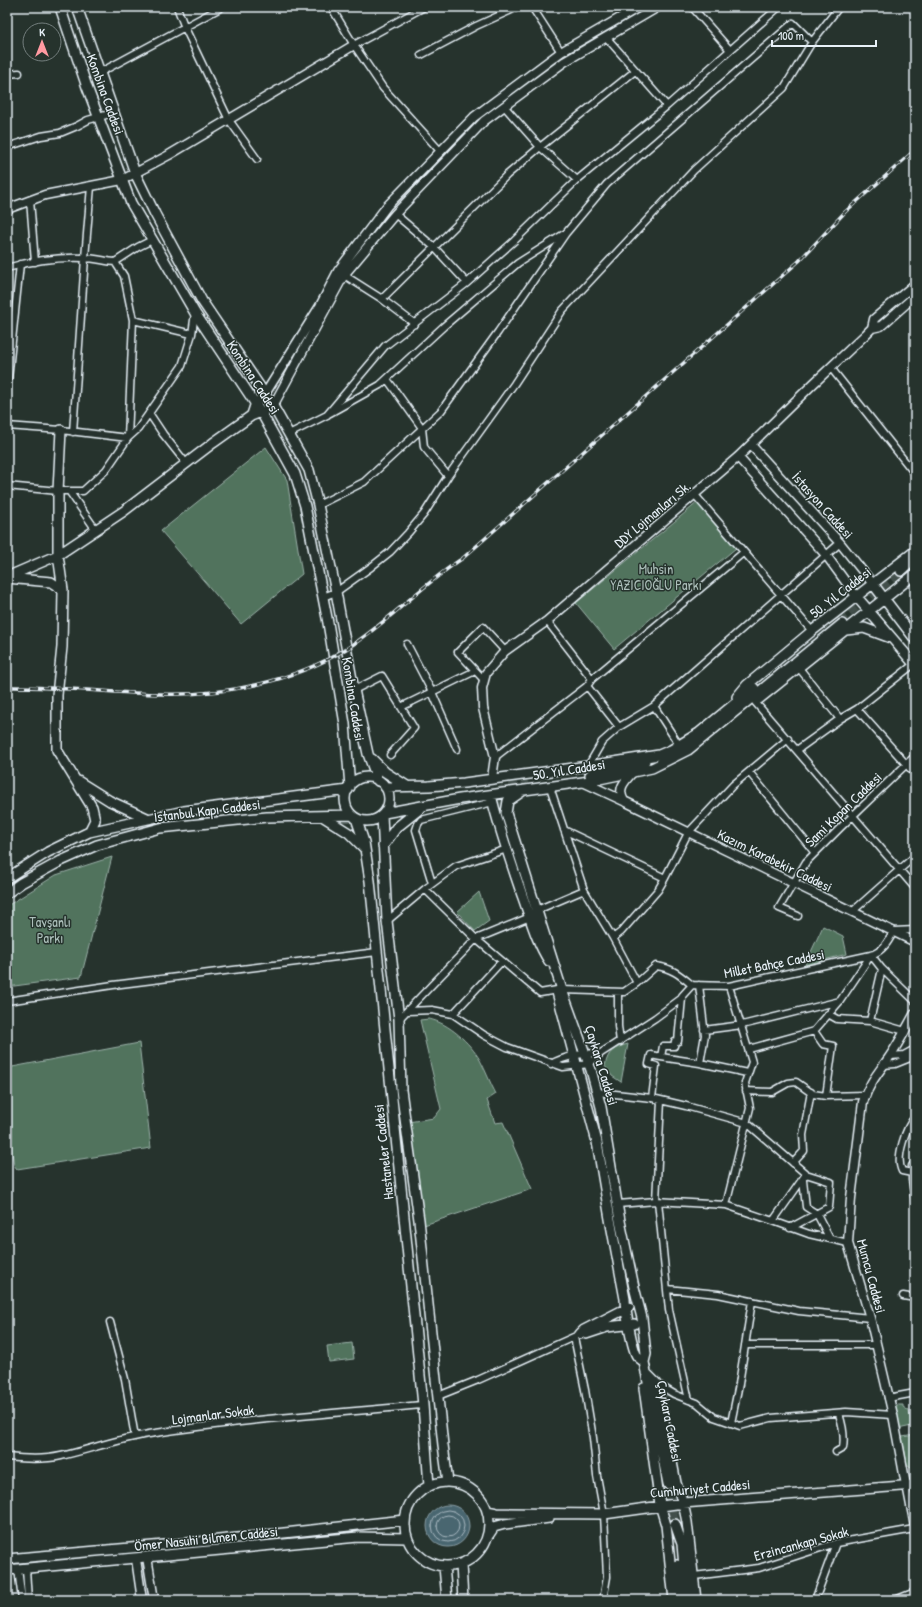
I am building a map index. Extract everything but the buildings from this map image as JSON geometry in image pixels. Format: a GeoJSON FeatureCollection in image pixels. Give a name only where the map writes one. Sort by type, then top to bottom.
{"type":"FeatureCollection","features":[{"type":"Feature","properties":{"kind":"main road","name":"Kombina Caddesi"},"geometry":{"type":"LineString","coordinates":[[60,7],[87,87],[100,117],[131,203],[195,313],[261,412],[292,467],[302,491],[323,597],[345,724],[349,788]]}},
{"type":"Feature","properties":{"kind":"main road","name":"Kombina Caddesi"},"geometry":{"type":"LineString","coordinates":[[77,7],[135,173],[155,214],[202,301],[273,406],[310,470],[336,592],[354,690],[370,757],[382,784]]}},
{"type":"Feature","properties":{"kind":"main road"},"geometry":{"type":"LineString","coordinates":[[7,577],[58,555],[124,512],[250,416],[261,412]]}},
{"type":"Feature","properties":{"kind":"main road"},"geometry":{"type":"LineString","coordinates":[[61,430],[58,491],[58,555],[63,590],[62,647],[56,695],[57,750],[92,807],[95,820],[89,832]]}},
{"type":"Feature","properties":{"kind":"main road","name":"50. Yıl Caddesi"},"geometry":{"type":"LineString","coordinates":[[737,707],[739,693],[747,685],[812,631],[915,551]]}},
{"type":"Feature","properties":{"kind":"main road"},"geometry":{"type":"LineString","coordinates":[[915,559],[902,573],[915,566]]}},
{"type":"Feature","properties":{"kind":"main road","name":"50. Yıl Caddesi"},"geometry":{"type":"LineString","coordinates":[[383,814],[460,799],[495,802],[526,787],[550,787],[632,773],[652,768],[688,750],[737,707],[842,625],[869,611],[915,574]]}},
{"type":"Feature","properties":{"kind":"main road"},"geometry":{"type":"LineString","coordinates":[[7,577],[51,582],[63,590]]}},
{"type":"Feature","properties":{"kind":"main road"},"geometry":{"type":"LineString","coordinates":[[873,584],[915,639]]}},
{"type":"Feature","properties":{"kind":"main road"},"geometry":{"type":"LineString","coordinates":[[856,596],[914,665]]}},
{"type":"Feature","properties":{"kind":"main road"},"geometry":{"type":"LineString","coordinates":[[842,625],[864,628],[892,638]]}},
{"type":"Feature","properties":{"kind":"main road","name":"50. Yıl Caddesi"},"geometry":{"type":"LineString","coordinates":[[382,784],[429,786],[588,766],[659,755],[680,745],[737,707],[755,702],[799,668],[842,625]]}},
{"type":"Feature","properties":{"kind":"main road","name":"Çaykara Caddesi"},"geometry":{"type":"LineString","coordinates":[[644,1362],[636,1355],[625,1308],[625,1299],[610,1219],[598,1142],[537,910],[506,813],[508,801],[526,787],[589,775],[643,762],[659,755]]}},
{"type":"Feature","properties":{"kind":"main road"},"geometry":{"type":"LineString","coordinates":[[370,757],[385,772],[409,786]]}},
{"type":"Feature","properties":{"kind":"main road"},"geometry":{"type":"LineString","coordinates":[[74,778],[93,791],[147,818]]}},
{"type":"Feature","properties":{"kind":"main road"},"geometry":{"type":"LineString","coordinates":[[368,778],[382,784],[388,792],[389,802],[383,814],[374,820],[368,821],[354,816],[348,810],[346,800],[349,788],[354,782],[368,778]]}},
{"type":"Feature","properties":{"kind":"main road"},"geometry":{"type":"LineString","coordinates":[[7,878],[48,852],[89,832],[184,811],[349,788]]}},
{"type":"Feature","properties":{"kind":"main road"},"geometry":{"type":"LineString","coordinates":[[495,802],[507,849],[530,917],[543,952],[549,961]]}},
{"type":"Feature","properties":{"kind":"main road","name":"Çaykara Caddesi"},"geometry":{"type":"LineString","coordinates":[[495,802],[559,990],[585,1053],[597,1092],[634,1287],[643,1322],[646,1354],[644,1362],[672,1485]]}},
{"type":"Feature","properties":{"kind":"main road"},"geometry":{"type":"LineString","coordinates":[[383,846],[396,828],[422,807]]}},
{"type":"Feature","properties":{"kind":"main road","name":"Hastaneler Caddesi"},"geometry":{"type":"LineString","coordinates":[[383,814],[387,921],[399,1019],[401,1090],[419,1220],[448,1482]]}},
{"type":"Feature","properties":{"kind":"main road"},"geometry":{"type":"LineString","coordinates":[[322,816],[349,832],[366,849]]}},
{"type":"Feature","properties":{"kind":"main road","name":"Hastaneler Caddesi"},"geometry":{"type":"LineString","coordinates":[[354,816],[366,849],[423,1405],[429,1486]]}},
{"type":"Feature","properties":{"kind":"main road","name":"İstanbul Kapı Caddesi"},"geometry":{"type":"LineString","coordinates":[[7,893],[21,883],[61,861],[97,845],[160,828],[267,817],[354,816]]}},
{"type":"Feature","properties":{"kind":"main road"},"geometry":{"type":"LineString","coordinates":[[577,1335],[625,1308],[638,1304]]}},
{"type":"Feature","properties":{"kind":"main road"},"geometry":{"type":"LineString","coordinates":[[577,1335],[586,1334],[607,1327],[643,1322]]}},
{"type":"Feature","properties":{"kind":"main road"},"geometry":{"type":"LineString","coordinates":[[674,1600],[666,1525],[660,1505],[644,1390],[644,1377],[646,1372],[657,1384],[672,1485],[683,1503],[687,1522],[696,1600]]}},
{"type":"Feature","properties":{"kind":"main road"},"geometry":{"type":"LineString","coordinates":[[487,1537],[489,1524],[487,1511],[483,1502],[468,1487],[458,1483],[448,1482],[429,1486],[412,1500],[407,1509],[405,1520],[407,1538],[413,1549],[421,1558],[432,1564],[444,1566],[461,1564],[478,1553],[494,1527],[505,1524],[571,1516],[604,1514]]}},
{"type":"Feature","properties":{"kind":"main road"},"geometry":{"type":"LineString","coordinates":[[658,1490],[671,1490],[672,1485]]}},
{"type":"Feature","properties":{"kind":"main road","name":"Cumhuriyet Caddesi"},"geometry":{"type":"LineString","coordinates":[[487,1511],[497,1514],[604,1514],[660,1505],[911,1485]]}},
{"type":"Feature","properties":{"kind":"main road","name":"Ömer Nasuhi Bilmen Caddesi"},"geometry":{"type":"LineString","coordinates":[[7,1559],[209,1541],[405,1520]]}},
{"type":"Feature","properties":{"kind":"main road"},"geometry":{"type":"LineString","coordinates":[[666,1525],[670,1521],[675,1520],[687,1522]]}},
{"type":"Feature","properties":{"kind":"main road"},"geometry":{"type":"LineString","coordinates":[[681,1600],[674,1544],[675,1524],[682,1544],[687,1600]]}},
{"type":"Feature","properties":{"kind":"main road","name":"Ömer Nasuhi Bilmen Caddesi"},"geometry":{"type":"LineString","coordinates":[[7,1570],[358,1537],[407,1538]]}},
{"type":"Feature","properties":{"kind":"main road"},"geometry":{"type":"LineString","coordinates":[[146,1546],[148,1557]]}},
{"type":"Feature","properties":{"kind":"main road"},"geometry":{"type":"LineString","coordinates":[[135,1547],[136,1559]]}},
{"type":"Feature","properties":{"kind":"main road"},"geometry":{"type":"LineString","coordinates":[[461,1564],[463,1600]]}},
{"type":"Feature","properties":{"kind":"main road"},"geometry":{"type":"LineString","coordinates":[[444,1566],[447,1600]]}},
{"type":"Feature","properties":{"kind":"street"},"geometry":{"type":"LineString","coordinates":[[177,7],[185,28],[229,120],[257,159]]}},
{"type":"Feature","properties":{"kind":"street"},"geometry":{"type":"LineString","coordinates":[[99,73],[222,7]]}},
{"type":"Feature","properties":{"kind":"street"},"geometry":{"type":"LineString","coordinates":[[331,7],[383,88],[441,152]]}},
{"type":"Feature","properties":{"kind":"street"},"geometry":{"type":"LineString","coordinates":[[7,209],[30,200],[122,180],[169,155],[354,45],[424,7]]}},
{"type":"Feature","properties":{"kind":"street"},"geometry":{"type":"LineString","coordinates":[[421,55],[476,26],[518,7]]}},
{"type":"Feature","properties":{"kind":"street"},"geometry":{"type":"LineString","coordinates":[[532,7],[561,52]]}},
{"type":"Feature","properties":{"kind":"street"},"geometry":{"type":"LineString","coordinates":[[250,416],[255,404],[265,394],[341,273],[387,206],[474,117],[561,52],[639,7]]}},
{"type":"Feature","properties":{"kind":"street"},"geometry":{"type":"LineString","coordinates":[[261,412],[273,406],[341,273],[484,121],[564,62],[658,7]]}},
{"type":"Feature","properties":{"kind":"street"},"geometry":{"type":"LineString","coordinates":[[692,7],[730,50]]}},
{"type":"Feature","properties":{"kind":"street"},"geometry":{"type":"LineString","coordinates":[[327,415],[385,346],[467,283],[577,180],[667,106],[778,7]]}},
{"type":"Feature","properties":{"kind":"street"},"geometry":{"type":"LineString","coordinates":[[323,597],[336,592],[390,552],[424,514],[448,476],[514,384],[562,310],[694,170],[784,88],[812,42],[839,7]]}},
{"type":"Feature","properties":{"kind":"street"},"geometry":{"type":"LineString","coordinates":[[318,505],[364,482],[441,411],[498,332],[566,233],[607,184],[793,23],[812,42]]}},
{"type":"Feature","properties":{"kind":"street"},"geometry":{"type":"LineString","coordinates":[[606,37],[667,106]]}},
{"type":"Feature","properties":{"kind":"street"},"geometry":{"type":"LineString","coordinates":[[382,299],[506,175],[635,71]]}},
{"type":"Feature","properties":{"kind":"street"},"geometry":{"type":"LineString","coordinates":[[7,74],[19,73]]}},
{"type":"Feature","properties":{"kind":"street"},"geometry":{"type":"LineString","coordinates":[[504,106],[540,147],[577,180]]}},
{"type":"Feature","properties":{"kind":"street"},"geometry":{"type":"LineString","coordinates":[[7,147],[41,136],[60,132],[88,120],[113,113]]}},
{"type":"Feature","properties":{"kind":"street"},"geometry":{"type":"LineString","coordinates":[[73,432],[91,186]]}},
{"type":"Feature","properties":{"kind":"street"},"geometry":{"type":"LineString","coordinates":[[30,200],[35,262]]}},
{"type":"Feature","properties":{"kind":"street"},"geometry":{"type":"LineString","coordinates":[[395,214],[434,247],[467,283]]}},
{"type":"Feature","properties":{"kind":"street"},"geometry":{"type":"LineString","coordinates":[[289,434],[327,415],[380,385],[444,326],[518,263],[566,233]]}},
{"type":"Feature","properties":{"kind":"street"},"geometry":{"type":"LineString","coordinates":[[7,268],[35,262],[85,258],[115,262],[152,240]]}},
{"type":"Feature","properties":{"kind":"street"},"geometry":{"type":"LineString","coordinates":[[115,262],[124,276],[133,320],[128,438]]}},
{"type":"Feature","properties":{"kind":"street"},"geometry":{"type":"LineString","coordinates":[[7,390],[20,264]]}},
{"type":"Feature","properties":{"kind":"street"},"geometry":{"type":"LineString","coordinates":[[341,273],[382,299],[415,324]]}},
{"type":"Feature","properties":{"kind":"street"},"geometry":{"type":"LineString","coordinates":[[915,284],[874,320],[872,328],[881,326],[915,296]]}},
{"type":"Feature","properties":{"kind":"street"},"geometry":{"type":"LineString","coordinates":[[7,486],[58,491],[83,491],[106,470],[128,438],[138,429],[182,366],[192,334],[195,313]]}},
{"type":"Feature","properties":{"kind":"street"},"geometry":{"type":"LineString","coordinates":[[133,320],[192,334]]}},
{"type":"Feature","properties":{"kind":"street","name":"DDY Lojmanları Sk."},"geometry":{"type":"LineString","coordinates":[[492,778],[495,757],[483,708],[482,688],[486,673],[505,651],[546,621],[738,457],[812,384],[831,368],[872,328]]}},
{"type":"Feature","properties":{"kind":"street"},"geometry":{"type":"LineString","coordinates":[[831,368],[915,474]]}},
{"type":"Feature","properties":{"kind":"street"},"geometry":{"type":"LineString","coordinates":[[387,379],[422,428],[424,447],[448,476]]}},
{"type":"Feature","properties":{"kind":"street"},"geometry":{"type":"LineString","coordinates":[[149,413],[186,464]]}},
{"type":"Feature","properties":{"kind":"street"},"geometry":{"type":"LineString","coordinates":[[7,426],[61,430],[128,438]]}},
{"type":"Feature","properties":{"kind":"street","name":"İstasyon Caddesi"},"geometry":{"type":"LineString","coordinates":[[751,445],[840,543],[873,584]]}},
{"type":"Feature","properties":{"kind":"street"},"geometry":{"type":"LineString","coordinates":[[738,457],[826,555],[856,596]]}},
{"type":"Feature","properties":{"kind":"street"},"geometry":{"type":"LineString","coordinates":[[69,491],[96,530]]}},
{"type":"Feature","properties":{"kind":"street"},"geometry":{"type":"LineString","coordinates":[[695,495],[782,594],[812,631]]}},
{"type":"Feature","properties":{"kind":"street"},"geometry":{"type":"LineString","coordinates":[[588,766],[602,742],[619,727],[654,706],[840,543]]}},
{"type":"Feature","properties":{"kind":"street"},"geometry":{"type":"LineString","coordinates":[[495,757],[587,686],[592,679],[744,552]]}},
{"type":"Feature","properties":{"kind":"street"},"geometry":{"type":"LineString","coordinates":[[546,621],[592,679]]}},
{"type":"Feature","properties":{"kind":"street"},"geometry":{"type":"LineString","coordinates":[[484,680],[458,652],[484,627],[505,651]]}},
{"type":"Feature","properties":{"kind":"street"},"geometry":{"type":"LineString","coordinates":[[407,644],[432,692],[457,749]]}},
{"type":"Feature","properties":{"kind":"street"},"geometry":{"type":"LineString","coordinates":[[797,750],[857,708],[914,665]]}},
{"type":"Feature","properties":{"kind":"street"},"geometry":{"type":"LineString","coordinates":[[799,668],[840,719]]}},
{"type":"Feature","properties":{"kind":"street"},"geometry":{"type":"LineString","coordinates":[[401,707],[475,671]]}},
{"type":"Feature","properties":{"kind":"street"},"geometry":{"type":"LineString","coordinates":[[354,690],[382,676],[414,728],[390,755]]}},
{"type":"Feature","properties":{"kind":"street"},"geometry":{"type":"LineString","coordinates":[[587,686],[619,727]]}},
{"type":"Feature","properties":{"kind":"street"},"geometry":{"type":"LineString","coordinates":[[755,702],[915,888]]}},
{"type":"Feature","properties":{"kind":"street"},"geometry":{"type":"LineString","coordinates":[[654,706],[680,745]]}},
{"type":"Feature","properties":{"kind":"street"},"geometry":{"type":"LineString","coordinates":[[857,708],[915,774]]}},
{"type":"Feature","properties":{"kind":"street"},"geometry":{"type":"LineString","coordinates":[[613,938],[621,932],[646,905],[666,878],[688,833],[733,785],[788,739]]}},
{"type":"Feature","properties":{"kind":"street","name":"Sami Kopan Caddesi"},"geometry":{"type":"LineString","coordinates":[[798,916],[779,908],[806,862],[906,763],[915,756]]}},
{"type":"Feature","properties":{"kind":"street"},"geometry":{"type":"LineString","coordinates":[[749,772],[815,852]]}},
{"type":"Feature","properties":{"kind":"street"},"geometry":{"type":"LineString","coordinates":[[624,801],[621,796],[621,786],[632,773]]}},
{"type":"Feature","properties":{"kind":"street","name":"Kazım Karabekir Caddesi"},"geometry":{"type":"LineString","coordinates":[[583,782],[915,942]]}},
{"type":"Feature","properties":{"kind":"street"},"geometry":{"type":"LineString","coordinates":[[550,787],[584,890],[613,938],[637,983]]}},
{"type":"Feature","properties":{"kind":"street"},"geometry":{"type":"LineString","coordinates":[[432,883],[416,830],[421,820],[495,802]]}},
{"type":"Feature","properties":{"kind":"street"},"geometry":{"type":"LineString","coordinates":[[564,830],[666,878]]}},
{"type":"Feature","properties":{"kind":"street"},"geometry":{"type":"LineString","coordinates":[[387,921],[432,883],[456,866],[507,849]]}},
{"type":"Feature","properties":{"kind":"street"},"geometry":{"type":"LineString","coordinates":[[853,911],[915,856]]}},
{"type":"Feature","properties":{"kind":"street"},"geometry":{"type":"LineString","coordinates":[[425,889],[476,939],[540,993],[559,990],[624,992],[637,983],[656,966],[668,967],[678,972],[695,985],[705,1035],[700,1063]]}},
{"type":"Feature","properties":{"kind":"street"},"geometry":{"type":"LineString","coordinates":[[537,910],[584,890]]}},
{"type":"Feature","properties":{"kind":"street"},"geometry":{"type":"LineString","coordinates":[[399,1019],[476,939],[530,917]]}},
{"type":"Feature","properties":{"kind":"street"},"geometry":{"type":"LineString","coordinates":[[894,931],[915,930]]}},
{"type":"Feature","properties":{"kind":"street","name":"Millet Bahçe Caddesi"},"geometry":{"type":"LineString","coordinates":[[695,985],[729,986],[879,953],[887,944],[894,931]]}},
{"type":"Feature","properties":{"kind":"street"},"geometry":{"type":"LineString","coordinates":[[7,1001],[113,985],[377,952]]}},
{"type":"Feature","properties":{"kind":"street"},"geometry":{"type":"LineString","coordinates":[[749,1050],[814,1031],[840,1001],[871,955],[882,969],[915,1001]]}},
{"type":"Feature","properties":{"kind":"street"},"geometry":{"type":"LineString","coordinates":[[453,1014],[502,960]]}},
{"type":"Feature","properties":{"kind":"street"},"geometry":{"type":"LineString","coordinates":[[870,1021],[882,969]]}},
{"type":"Feature","properties":{"kind":"street"},"geometry":{"type":"LineString","coordinates":[[408,1011],[432,1010],[453,1014],[484,1035],[551,1064],[563,1067],[578,1066],[589,1064],[602,1053],[682,998],[682,996],[695,985]]}},
{"type":"Feature","properties":{"kind":"street"},"geometry":{"type":"LineString","coordinates":[[726,1205],[750,1108],[745,1083],[747,1073],[752,1062],[729,986]]}},
{"type":"Feature","properties":{"kind":"street"},"geometry":{"type":"LineString","coordinates":[[618,992],[618,1026],[620,1042]]}},
{"type":"Feature","properties":{"kind":"street"},"geometry":{"type":"LineString","coordinates":[[661,1057],[663,1046],[674,1046],[675,1041],[678,1041],[682,998]]}},
{"type":"Feature","properties":{"kind":"street"},"geometry":{"type":"LineString","coordinates":[[704,1030],[742,1025],[840,1001]]}},
{"type":"Feature","properties":{"kind":"street","name":"Mumcu Caddesi"},"geometry":{"type":"LineString","coordinates":[[911,1485],[888,1398],[870,1318],[848,1243],[851,1198],[865,1095],[872,1080],[890,1056],[915,1013]]}},
{"type":"Feature","properties":{"kind":"street"},"geometry":{"type":"LineString","coordinates":[[828,1014],[837,1019],[870,1021],[905,1031]]}},
{"type":"Feature","properties":{"kind":"street"},"geometry":{"type":"LineString","coordinates":[[814,1031],[823,1044],[833,1046],[826,1096]]}},
{"type":"Feature","properties":{"kind":"street"},"geometry":{"type":"LineString","coordinates":[[890,1056],[904,1055],[915,1049]]}},
{"type":"Feature","properties":{"kind":"street"},"geometry":{"type":"LineString","coordinates":[[551,1064],[558,1060],[575,1055],[585,1053],[602,1053]]}},
{"type":"Feature","properties":{"kind":"street"},"geometry":{"type":"LineString","coordinates":[[652,1098],[656,1066],[649,1064],[651,1055],[747,1073]]}},
{"type":"Feature","properties":{"kind":"street"},"geometry":{"type":"LineString","coordinates":[[883,1065],[895,1064],[915,1056]]}},
{"type":"Feature","properties":{"kind":"street"},"geometry":{"type":"LineString","coordinates":[[746,1091],[772,1092],[788,1082],[796,1082],[813,1094],[826,1096],[865,1095]]}},
{"type":"Feature","properties":{"kind":"street"},"geometry":{"type":"LineString","coordinates":[[597,1092],[652,1098],[747,1123],[793,1163],[804,1177],[806,1207],[817,1214],[830,1239]]}},
{"type":"Feature","properties":{"kind":"street"},"geometry":{"type":"LineString","coordinates":[[793,1163],[804,1151],[804,1135],[811,1092]]}},
{"type":"Feature","properties":{"kind":"street"},"geometry":{"type":"LineString","coordinates":[[661,1101],[657,1201],[669,1310],[689,1400]]}},
{"type":"Feature","properties":{"kind":"street"},"geometry":{"type":"LineString","coordinates":[[912,1173],[902,1171],[900,1162],[905,1134],[908,1126],[915,1117]]}},
{"type":"Feature","properties":{"kind":"street"},"geometry":{"type":"LineString","coordinates":[[915,1162],[912,1166],[915,1202]]}},
{"type":"Feature","properties":{"kind":"street"},"geometry":{"type":"LineString","coordinates":[[790,1228],[830,1207],[831,1182],[804,1177]]}},
{"type":"Feature","properties":{"kind":"street"},"geometry":{"type":"LineString","coordinates":[[773,1221],[804,1177]]}},
{"type":"Feature","properties":{"kind":"street"},"geometry":{"type":"LineString","coordinates":[[618,1204],[657,1201],[726,1205],[809,1234],[848,1243]]}},
{"type":"Feature","properties":{"kind":"street"},"geometry":{"type":"LineString","coordinates":[[667,1289],[718,1294],[798,1311],[870,1318]]}},
{"type":"Feature","properties":{"kind":"street"},"geometry":{"type":"LineString","coordinates":[[903,1296],[915,1298]]}},
{"type":"Feature","properties":{"kind":"street"},"geometry":{"type":"LineString","coordinates":[[730,1422],[740,1384],[752,1301]]}},
{"type":"Feature","properties":{"kind":"street"},"geometry":{"type":"LineString","coordinates":[[110,1322],[124,1379],[134,1437]]}},
{"type":"Feature","properties":{"kind":"street"},"geometry":{"type":"LineString","coordinates":[[438,1396],[478,1380],[577,1335],[593,1438],[597,1476],[604,1514],[607,1578],[603,1600]]}},
{"type":"Feature","properties":{"kind":"street"},"geometry":{"type":"LineString","coordinates":[[745,1344],[876,1345]]}},
{"type":"Feature","properties":{"kind":"street"},"geometry":{"type":"LineString","coordinates":[[657,1384],[697,1403],[714,1417],[740,1426],[771,1418],[840,1414],[846,1412],[893,1415]]}},
{"type":"Feature","properties":{"kind":"street"},"geometry":{"type":"LineString","coordinates":[[888,1398],[915,1393]]}},
{"type":"Feature","properties":{"kind":"street","name":"Lojmanlar Sokak"},"geometry":{"type":"LineString","coordinates":[[7,1457],[34,1459],[60,1456],[134,1437],[282,1418],[423,1405]]}},
{"type":"Feature","properties":{"kind":"street"},"geometry":{"type":"LineString","coordinates":[[836,1452],[844,1448],[843,1427],[840,1414]]}},
{"type":"Feature","properties":{"kind":"street"},"geometry":{"type":"LineString","coordinates":[[911,1485],[914,1531]]}},
{"type":"Feature","properties":{"kind":"street","name":"Erzincankapı Sokak"},"geometry":{"type":"LineString","coordinates":[[694,1576],[759,1568],[836,1543],[914,1531]]}},
{"type":"Feature","properties":{"kind":"street"},"geometry":{"type":"LineString","coordinates":[[815,1600],[836,1543]]}},
{"type":"Feature","properties":{"kind":"street"},"geometry":{"type":"LineString","coordinates":[[148,1557],[154,1600]]}},
{"type":"Feature","properties":{"kind":"street"},"geometry":{"type":"LineString","coordinates":[[136,1559],[142,1600]]}},
{"type":"Feature","properties":{"kind":"street"},"geometry":{"type":"LineString","coordinates":[[22,1569],[22,1600]]}},
{"type":"Feature","properties":{"kind":"street"},"geometry":{"type":"LineString","coordinates":[[22,1569],[28,1600]]}},
{"type":"Feature","properties":{"kind":"street"},"geometry":{"type":"LineString","coordinates":[[896,1600],[915,1592]]}},
{"type":"Feature","properties":{"kind":"green space"},"geometry":{"type":"Polygon","coordinates":[[[266,447],[287,480],[302,574],[241,624],[161,531],[266,447]]]}},
{"type":"Feature","properties":{"kind":"green space","name":"Muhsin YAZICIOĞLU Parkı"},"geometry":{"type":"Polygon","coordinates":[[[698,502],[736,548],[614,649],[576,603],[698,502]]]}},
{"type":"Feature","properties":{"kind":"green space","name":"Tavşanlı Parkı"},"geometry":{"type":"Polygon","coordinates":[[[112,857],[81,977],[7,987],[7,906],[56,875],[112,857]]]}},
{"type":"Feature","properties":{"kind":"green space"},"geometry":{"type":"Polygon","coordinates":[[[479,892],[489,921],[475,931],[457,912],[479,892]]]}},
{"type":"Feature","properties":{"kind":"green space"},"geometry":{"type":"Polygon","coordinates":[[[823,926],[843,936],[847,954],[805,965],[823,926]]]}},
{"type":"Feature","properties":{"kind":"green space"},"geometry":{"type":"Polygon","coordinates":[[[429,1019],[437,1021],[451,1029],[471,1047],[480,1060],[496,1094],[487,1100],[495,1123],[503,1122],[532,1189],[424,1225],[408,1122],[434,1118],[441,1109],[420,1020],[429,1019]]]}},
{"type":"Feature","properties":{"kind":"green space"},"geometry":{"type":"Polygon","coordinates":[[[139,1043],[151,1148],[17,1169],[14,1165],[7,1123],[7,1068],[139,1043]]]}},
{"type":"Feature","properties":{"kind":"green space"},"geometry":{"type":"Polygon","coordinates":[[[628,1044],[621,1082],[612,1076],[605,1066],[606,1061],[612,1051],[628,1044]]]}},
{"type":"Feature","properties":{"kind":"green space"},"geometry":{"type":"Polygon","coordinates":[[[352,1343],[354,1359],[329,1362],[327,1346],[352,1343]]]}},
{"type":"Feature","properties":{"kind":"green space"},"geometry":{"type":"Polygon","coordinates":[[[893,1405],[903,1405],[903,1407],[909,1411],[912,1426],[898,1429],[893,1405]]]}},
{"type":"Feature","properties":{"kind":"green space"},"geometry":{"type":"Polygon","coordinates":[[[915,1435],[915,1468],[912,1468],[907,1464],[902,1437],[915,1435]]]}},
{"type":"Feature","properties":{"kind":"water"},"geometry":{"type":"Polygon","coordinates":[[[448,1505],[456,1507],[465,1515],[469,1526],[467,1534],[459,1543],[448,1547],[440,1545],[431,1537],[427,1526],[429,1518],[437,1509],[448,1505]]]}},
{"type":"Feature","properties":{"kind":"tunnel"},"geometry":{"type":"LineString","coordinates":[[838,621],[901,571]]}},
{"type":"Feature","properties":{"kind":"tunnel"},"geometry":{"type":"LineString","coordinates":[[500,809],[500,795],[505,788],[528,783]]}},
{"type":"Feature","properties":{"kind":"tunnel"},"geometry":{"type":"LineString","coordinates":[[668,1484],[675,1524]]}},
{"type":"Feature","properties":{"kind":"railway"},"geometry":{"type":"LineString","coordinates":[[7,687],[161,694],[209,692],[257,685],[281,678],[303,670],[346,649],[376,628],[433,580],[463,558],[799,261],[845,212],[915,150]]}}]}
